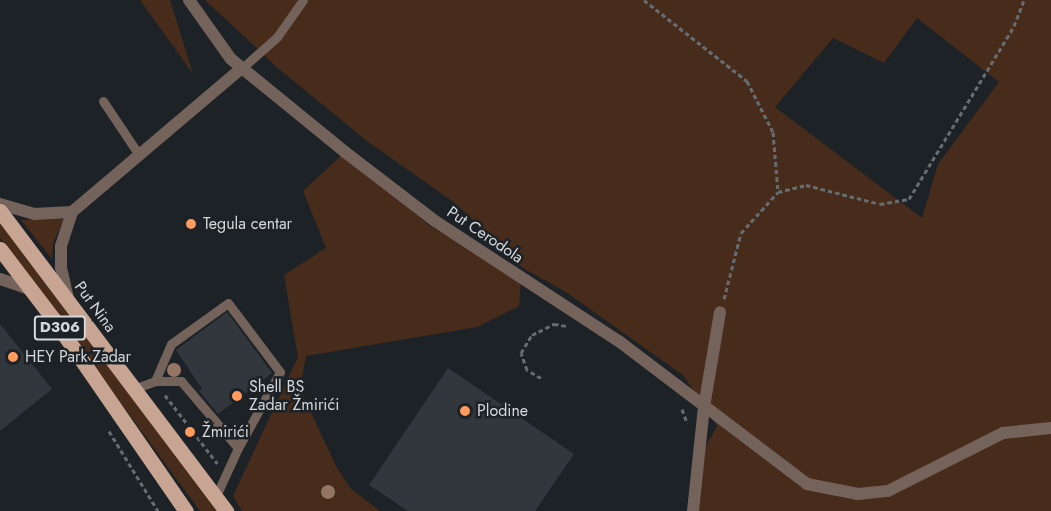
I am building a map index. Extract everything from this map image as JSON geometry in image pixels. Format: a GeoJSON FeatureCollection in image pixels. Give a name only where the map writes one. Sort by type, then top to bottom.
{"type":"FeatureCollection","features":[{"type":"Feature","properties":{"kind":"main road","name":"Put Nina"},"geometry":{"type":"LineString","coordinates":[[0,211],[68,301],[146,384],[226,511]]}},
{"type":"Feature","properties":{"kind":"main road","name":"D306"},"geometry":{"type":"LineString","coordinates":[[0,249],[32,290],[186,511]]}},
{"type":"Feature","properties":{"kind":"street","name":"Put Cerodola"},"geometry":{"type":"LineString","coordinates":[[189,0],[231,59],[435,221],[620,342],[807,484],[858,494],[888,491],[1003,433],[1051,428]]}},
{"type":"Feature","properties":{"kind":"street"},"geometry":{"type":"LineString","coordinates":[[68,301],[61,256],[72,212],[242,68]]}},
{"type":"Feature","properties":{"kind":"street"},"geometry":{"type":"LineString","coordinates":[[0,204],[33,214],[72,212]]}},
{"type":"Feature","properties":{"kind":"street"},"geometry":{"type":"LineString","coordinates":[[0,279],[32,290]]}},
{"type":"Feature","properties":{"kind":"street"},"geometry":{"type":"LineString","coordinates":[[693,511],[704,407],[720,312]]}},
{"type":"Feature","properties":{"kind":"lane"},"geometry":{"type":"LineString","coordinates":[[242,68],[277,37],[303,0]]}},
{"type":"Feature","properties":{"kind":"lane"},"geometry":{"type":"LineString","coordinates":[[103,100],[140,155]]}},
{"type":"Feature","properties":{"kind":"lane"},"geometry":{"type":"LineString","coordinates":[[146,384],[171,344],[228,303],[280,372],[238,448],[216,496]]}},
{"type":"Feature","properties":{"kind":"lane"},"geometry":{"type":"LineString","coordinates":[[146,384],[181,381],[238,448]]}},
{"type":"Feature","properties":{"kind":"path"},"geometry":{"type":"LineString","coordinates":[[644,0],[747,81],[772,132],[778,192]]}},
{"type":"Feature","properties":{"kind":"path"},"geometry":{"type":"LineString","coordinates":[[720,312],[741,233],[778,192],[806,185],[880,204],[909,199],[1014,26],[1024,0]]}},
{"type":"Feature","properties":{"kind":"path"},"geometry":{"type":"LineString","coordinates":[[541,378],[527,370],[521,353],[531,335],[554,324],[571,327]]}},
{"type":"Feature","properties":{"kind":"path"},"geometry":{"type":"LineString","coordinates":[[146,384],[170,398],[225,476]]}},
{"type":"Feature","properties":{"kind":"path"},"geometry":{"type":"LineString","coordinates":[[680,405],[688,425]]}},
{"type":"Feature","properties":{"kind":"shaded area"},"geometry":{"type":"Polygon","coordinates":[[[140,0],[170,0],[193,74],[140,0]]]}},
{"type":"Feature","properties":{"kind":"shaded area"},"geometry":{"type":"Polygon","coordinates":[[[205,0],[1051,0],[1051,511],[693,511],[698,461],[717,426],[684,376],[566,292],[523,268],[455,203],[367,141],[279,69],[205,0]],[[917,18],[884,63],[833,38],[775,107],[922,218],[938,164],[999,82],[917,18]]]}},
{"type":"Feature","properties":{"kind":"shaded area"},"geometry":{"type":"Polygon","coordinates":[[[345,152],[430,226],[521,279],[519,306],[477,327],[306,356],[300,389],[336,466],[351,489],[380,511],[242,511],[233,496],[298,357],[284,275],[326,248],[303,191],[345,152]]]}},
{"type":"Feature","properties":{"kind":"shaded area"},"geometry":{"type":"Polygon","coordinates":[[[64,219],[53,243],[52,259],[21,220],[64,219]]]}},
{"type":"Feature","properties":{"kind":"shaded area"},"geometry":{"type":"Polygon","coordinates":[[[0,222],[217,511],[200,511],[0,238],[0,222]]]}},
{"type":"Feature","properties":{"kind":"building"},"geometry":{"type":"Polygon","coordinates":[[[227,312],[272,373],[218,414],[199,391],[202,389],[176,350],[227,312]]]}},
{"type":"Feature","properties":{"kind":"building","name":"HEY Park Zadar"},"geometry":{"type":"Polygon","coordinates":[[[0,324],[52,389],[0,431],[0,324]]]}},
{"type":"Feature","properties":{"kind":"building","name":"Plodine"},"geometry":{"type":"Polygon","coordinates":[[[448,368],[574,454],[535,511],[408,511],[369,485],[448,368]]]}},
{"type":"Feature","properties":{"kind":"place","name":"Tegula centar"},"geometry":{"type":"Point","coordinates":[191,224]}},
{"type":"Feature","properties":{"kind":"place","name":"HEY Park Zadar"},"geometry":{"type":"Point","coordinates":[13,357]}},
{"type":"Feature","properties":{"kind":"place","name":"Shell BS Zadar Žmirići"},"geometry":{"type":"Point","coordinates":[237,396]}},
{"type":"Feature","properties":{"kind":"place","name":"Plodine"},"geometry":{"type":"Point","coordinates":[465,411]}},
{"type":"Feature","properties":{"kind":"place","name":"Žmirići"},"geometry":{"type":"Point","coordinates":[190,432]}}]}
